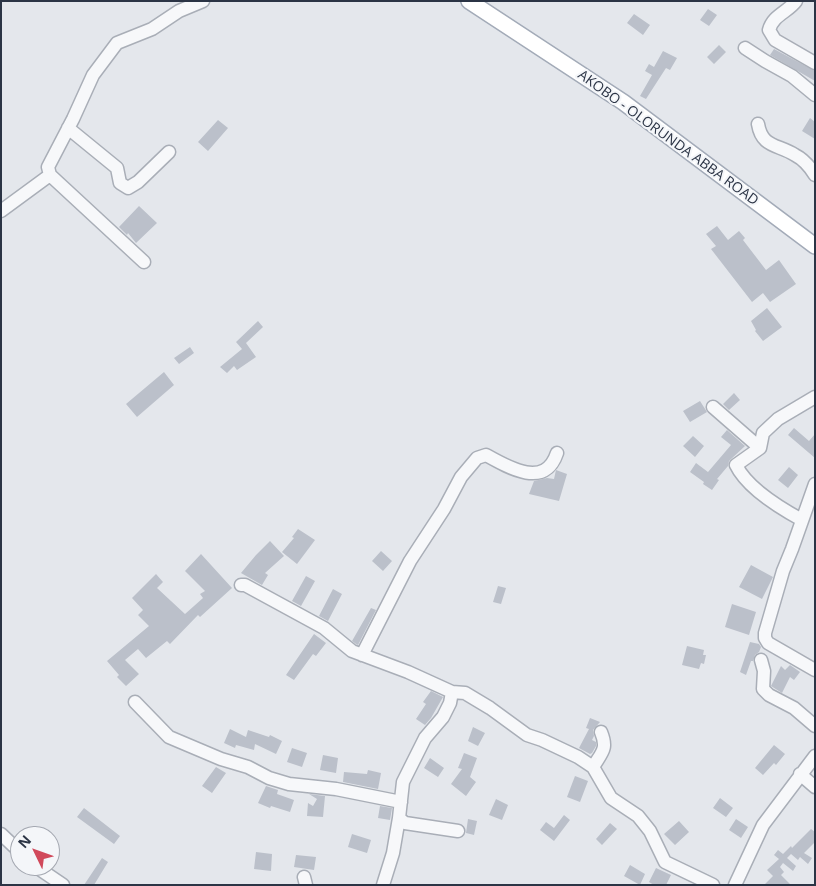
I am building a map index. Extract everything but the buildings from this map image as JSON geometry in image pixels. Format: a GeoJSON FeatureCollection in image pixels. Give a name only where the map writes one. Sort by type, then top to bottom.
{"type":"FeatureCollection","features":[{"type":"Feature","properties":{"kind":"main road","name":"AKOBO - OLORUNDA ABBA ROAD"},"geometry":{"type":"LineString","coordinates":[[469,1],[623,102],[815,246]]}},
{"type":"Feature","properties":{"kind":"street"},"geometry":{"type":"LineString","coordinates":[[144,262],[50,175],[48,167],[93,75],[117,43],[152,29],[179,11],[203,1]]}},
{"type":"Feature","properties":{"kind":"street"},"geometry":{"type":"LineString","coordinates":[[796,1],[788,10],[774,20],[769,30],[775,40],[815,63]]}},
{"type":"Feature","properties":{"kind":"street"},"geometry":{"type":"LineString","coordinates":[[745,48],[792,76],[815,95]]}},
{"type":"Feature","properties":{"kind":"street"},"geometry":{"type":"LineString","coordinates":[[758,124],[765,141],[798,156],[815,175]]}},
{"type":"Feature","properties":{"kind":"street"},"geometry":{"type":"LineString","coordinates":[[68,128],[117,168],[120,183],[128,188],[138,182],[169,152]]}},
{"type":"Feature","properties":{"kind":"street"},"geometry":{"type":"LineString","coordinates":[[1,211],[50,175]]}},
{"type":"Feature","properties":{"kind":"street"},"geometry":{"type":"LineString","coordinates":[[802,520],[784,511],[741,476],[736,466],[760,448],[764,433],[778,419],[815,397]]}},
{"type":"Feature","properties":{"kind":"street"},"geometry":{"type":"LineString","coordinates":[[713,407],[760,448]]}},
{"type":"Feature","properties":{"kind":"street"},"geometry":{"type":"LineString","coordinates":[[362,655],[410,561],[468,468],[477,458],[486,455],[516,470],[529,473],[546,470],[554,462],[557,453]]}},
{"type":"Feature","properties":{"kind":"street"},"geometry":{"type":"LineString","coordinates":[[815,484],[783,571],[765,633],[765,638],[773,646],[815,670]]}},
{"type":"Feature","properties":{"kind":"street"},"geometry":{"type":"LineString","coordinates":[[241,585],[245,585],[275,600],[324,628],[352,651],[408,672],[452,692],[465,693],[527,735],[578,757],[593,767],[611,798],[638,816],[650,831],[665,862],[712,885]]}},
{"type":"Feature","properties":{"kind":"street"},"geometry":{"type":"LineString","coordinates":[[761,660],[764,671],[763,689],[769,695],[794,708],[815,726]]}},
{"type":"Feature","properties":{"kind":"street"},"geometry":{"type":"LineString","coordinates":[[383,885],[393,853],[403,782],[425,738],[443,717],[450,703],[452,692]]}},
{"type":"Feature","properties":{"kind":"street"},"geometry":{"type":"LineString","coordinates":[[135,702],[169,737],[221,759],[248,767],[269,778],[289,784],[369,794],[393,802],[401,802]]}},
{"type":"Feature","properties":{"kind":"street"},"geometry":{"type":"LineString","coordinates":[[593,767],[605,748],[605,741],[601,732]]}},
{"type":"Feature","properties":{"kind":"street"},"geometry":{"type":"LineString","coordinates":[[735,885],[763,824],[815,756]]}},
{"type":"Feature","properties":{"kind":"street"},"geometry":{"type":"LineString","coordinates":[[800,774],[815,787]]}},
{"type":"Feature","properties":{"kind":"street"},"geometry":{"type":"LineString","coordinates":[[399,818],[405,824],[458,831]]}},
{"type":"Feature","properties":{"kind":"street"},"geometry":{"type":"LineString","coordinates":[[50,876],[63,885]]}}]}
